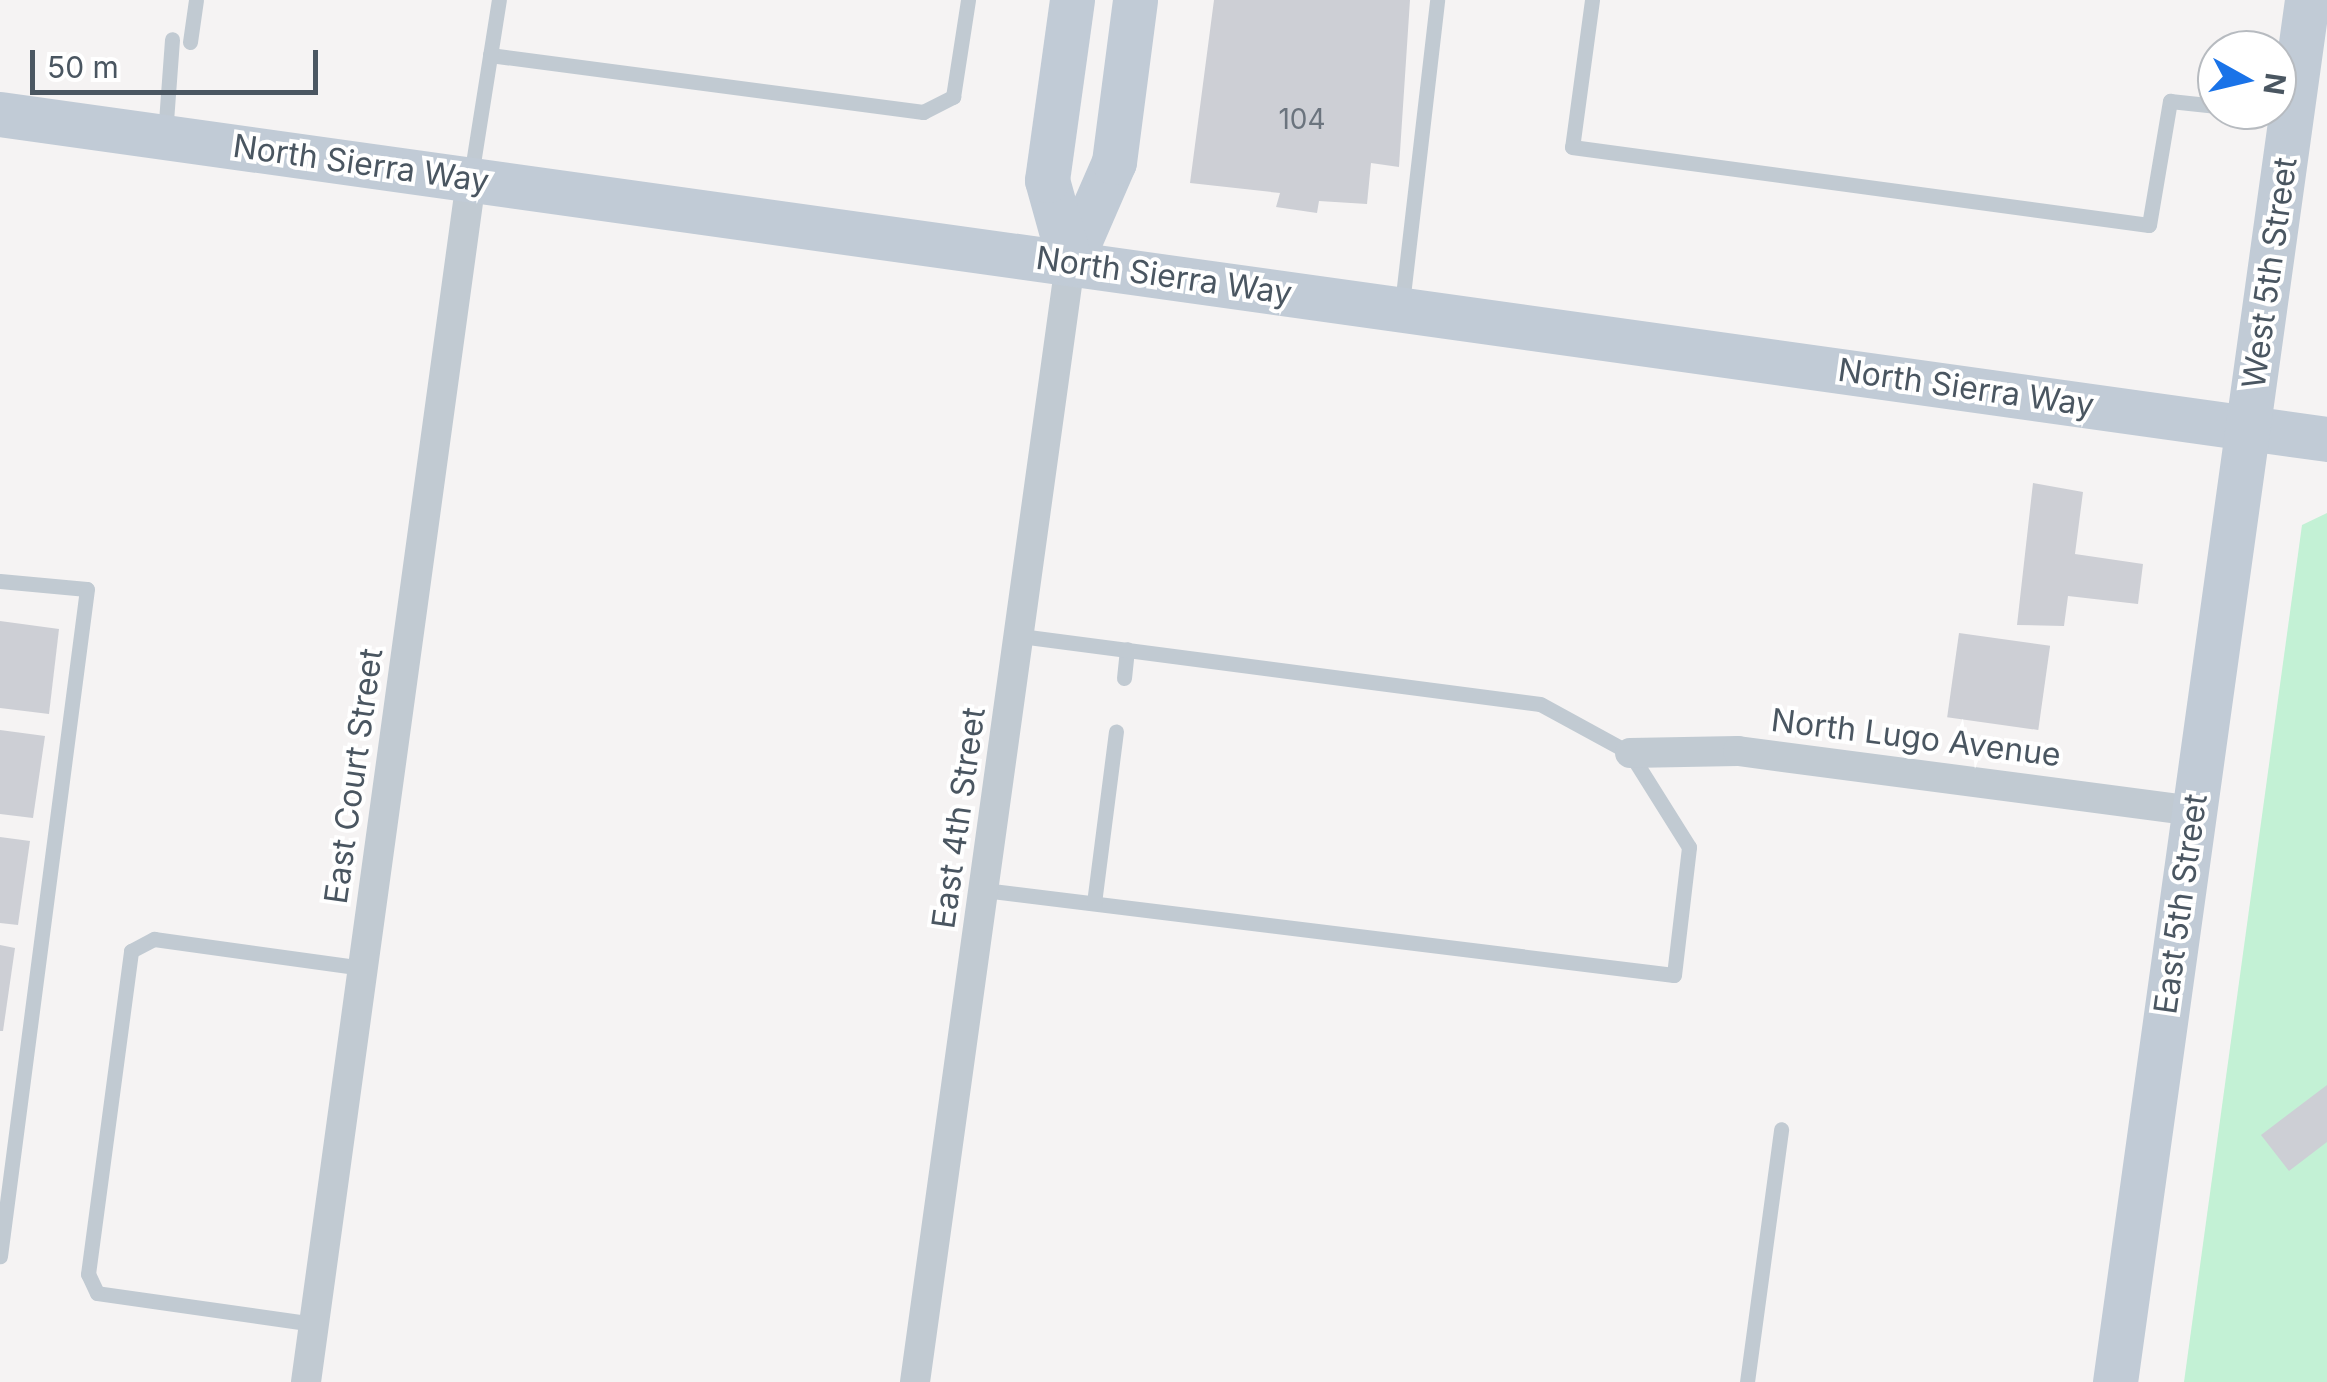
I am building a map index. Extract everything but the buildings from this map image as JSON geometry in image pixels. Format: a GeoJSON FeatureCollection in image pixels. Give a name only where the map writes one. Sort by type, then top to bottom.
{"type":"FeatureCollection","features":[{"type":"Feature","properties":{"kind":"street"},"geometry":{"type":"LineString","coordinates":[[1070,263],[1046,180],[1072,0]]}},
{"type":"Feature","properties":{"kind":"street"},"geometry":{"type":"LineString","coordinates":[[1070,263],[1114,162],[1134,0]]}},
{"type":"Feature","properties":{"kind":"street","name":"West 5th Street"},"geometry":{"type":"LineString","coordinates":[[2297,46],[2306,0]]}},
{"type":"Feature","properties":{"kind":"street","name":"North Sierra Way"},"geometry":{"type":"LineString","coordinates":[[0,114],[2327,439]]}},
{"type":"Feature","properties":{"kind":"street","name":"West 5th Street"},"geometry":{"type":"LineString","coordinates":[[2249,427],[2282,130]]}},
{"type":"Feature","properties":{"kind":"street","name":"East Court Street"},"geometry":{"type":"LineString","coordinates":[[306,1382],[471,180]]}},
{"type":"Feature","properties":{"kind":"street","name":"East 4th Street"},"geometry":{"type":"LineString","coordinates":[[915,1382],[1070,263]]}},
{"type":"Feature","properties":{"kind":"street","name":"East 5th Street"},"geometry":{"type":"LineString","coordinates":[[2115,1382],[2249,427]]}},
{"type":"Feature","properties":{"kind":"street","name":"North Lugo Avenue"},"geometry":{"type":"LineString","coordinates":[[1630,753],[1738,752],[2193,811]]}},
{"type":"Feature","properties":{"kind":"lane"},"geometry":{"type":"LineString","coordinates":[[190,42],[196,0]]}},
{"type":"Feature","properties":{"kind":"lane"},"geometry":{"type":"LineString","coordinates":[[471,180],[498,0]]}},
{"type":"Feature","properties":{"kind":"lane"},"geometry":{"type":"LineString","coordinates":[[490,54],[922,112],[953,96],[968,0]]}},
{"type":"Feature","properties":{"kind":"lane"},"geometry":{"type":"LineString","coordinates":[[1401,309],[1436,0]]}},
{"type":"Feature","properties":{"kind":"lane"},"geometry":{"type":"LineString","coordinates":[[1592,0],[1572,146],[2149,225],[2170,101],[2197,104]]}},
{"type":"Feature","properties":{"kind":"lane"},"geometry":{"type":"LineString","coordinates":[[165,137],[172,40]]}},
{"type":"Feature","properties":{"kind":"lane"},"geometry":{"type":"LineString","coordinates":[[0,581],[88,589],[0,1256]]}},
{"type":"Feature","properties":{"kind":"lane"},"geometry":{"type":"LineString","coordinates":[[984,890],[1674,975],[1690,846],[1630,753],[1540,704],[1020,636]]}},
{"type":"Feature","properties":{"kind":"lane"},"geometry":{"type":"LineString","coordinates":[[1124,678],[1127,650]]}},
{"type":"Feature","properties":{"kind":"lane"},"geometry":{"type":"LineString","coordinates":[[1094,904],[1116,730]]}},
{"type":"Feature","properties":{"kind":"lane"},"geometry":{"type":"LineString","coordinates":[[314,1324],[97,1293],[88,1274],[131,951],[154,939],[363,968]]}},
{"type":"Feature","properties":{"kind":"lane"},"geometry":{"type":"LineString","coordinates":[[1747,1382],[1781,1129]]}},
{"type":"Feature","properties":{"kind":"green space"},"geometry":{"type":"Polygon","coordinates":[[[2327,513],[2327,1382],[2184,1382],[2302,525],[2327,513]]]}}]}
